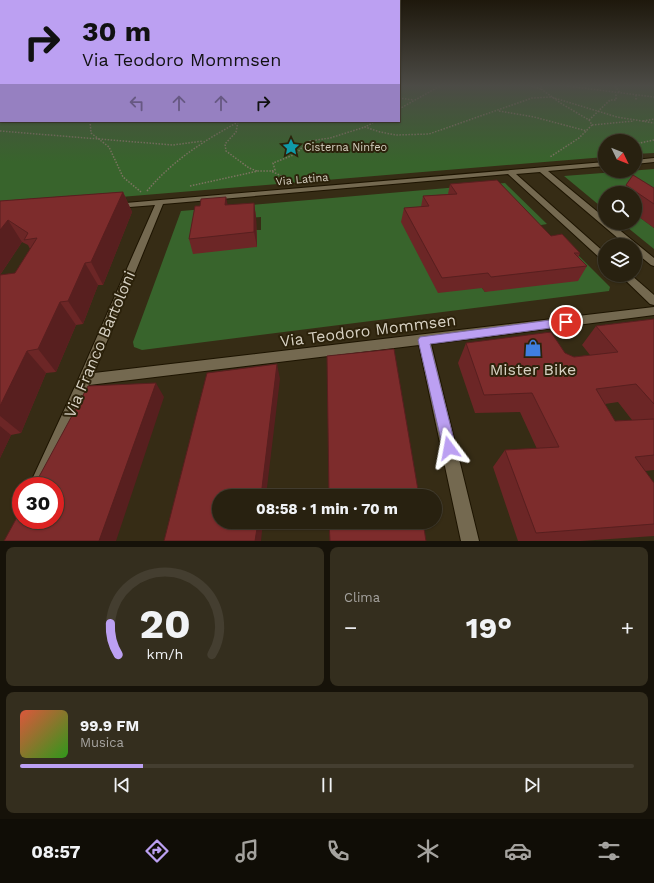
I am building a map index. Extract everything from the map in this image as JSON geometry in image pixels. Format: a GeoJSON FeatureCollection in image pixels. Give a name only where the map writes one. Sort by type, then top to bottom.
{"type":"FeatureCollection","features":[{"type":"Feature","properties":{"kind":"street"},"geometry":{"type":"LineString","coordinates":[[642,161],[654,160]]}},
{"type":"Feature","properties":{"kind":"street","name":"Via Latina"},"geometry":{"type":"LineString","coordinates":[[108,207],[598,165]]}},
{"type":"Feature","properties":{"kind":"street"},"geometry":{"type":"LineString","coordinates":[[541,169],[598,217]]}},
{"type":"Feature","properties":{"kind":"street"},"geometry":{"type":"LineString","coordinates":[[510,172],[598,252]]}},
{"type":"Feature","properties":{"kind":"street","name":"Via Franco Bartoloni"},"geometry":{"type":"LineString","coordinates":[[41,477],[85,380],[160,202]]}},
{"type":"Feature","properties":{"kind":"street"},"geometry":{"type":"LineString","coordinates":[[614,230],[623,238]]}},
{"type":"Feature","properties":{"kind":"street"},"geometry":{"type":"LineString","coordinates":[[642,254],[654,263]]}},
{"type":"Feature","properties":{"kind":"street"},"geometry":{"type":"LineString","coordinates":[[632,282],[654,301]]}},
{"type":"Feature","properties":{"kind":"street","name":"Via Teodoro Mommsen"},"geometry":{"type":"LineString","coordinates":[[85,380],[654,311]]}},
{"type":"Feature","properties":{"kind":"street"},"geometry":{"type":"LineString","coordinates":[[424,340],[470,541]]}},
{"type":"Feature","properties":{"kind":"path"},"geometry":{"type":"LineString","coordinates":[[365,128],[374,131],[413,136],[428,134],[494,111]]}},
{"type":"Feature","properties":{"kind":"path"},"geometry":{"type":"LineString","coordinates":[[504,111],[534,117],[588,131]]}},
{"type":"Feature","properties":{"kind":"path"},"geometry":{"type":"LineString","coordinates":[[575,111],[589,120],[592,125]]}},
{"type":"Feature","properties":{"kind":"path"},"geometry":{"type":"LineString","coordinates":[[589,120],[598,112],[654,123]]}},
{"type":"Feature","properties":{"kind":"path"},"geometry":{"type":"LineString","coordinates":[[592,125],[654,119]]}},
{"type":"Feature","properties":{"kind":"path"},"geometry":{"type":"LineString","coordinates":[[90,122],[91,133],[108,147],[123,177],[144,195],[152,194]]}},
{"type":"Feature","properties":{"kind":"path"},"geometry":{"type":"LineString","coordinates":[[144,195],[157,178],[176,161],[203,140],[237,122]]}},
{"type":"Feature","properties":{"kind":"path"},"geometry":{"type":"LineString","coordinates":[[239,122],[239,128],[236,133],[225,144],[226,151],[249,168],[258,171]]}},
{"type":"Feature","properties":{"kind":"path"},"geometry":{"type":"LineString","coordinates":[[271,171],[275,170],[273,163],[275,161],[296,154],[306,143],[310,141],[330,138],[365,128],[374,122]]}},
{"type":"Feature","properties":{"kind":"path"},"geometry":{"type":"LineString","coordinates":[[549,161],[551,155],[588,131],[592,125]]}},
{"type":"Feature","properties":{"kind":"path"},"geometry":{"type":"LineString","coordinates":[[0,131],[173,145],[203,140]]}},
{"type":"Feature","properties":{"kind":"path"},"geometry":{"type":"LineString","coordinates":[[642,143],[654,140]]}},
{"type":"Feature","properties":{"kind":"path"},"geometry":{"type":"LineString","coordinates":[[190,186],[258,171],[271,171],[289,180]]}},
{"type":"Feature","properties":{"kind":"green space"},"geometry":{"type":"Polygon","coordinates":[[[400,111],[654,111],[654,153],[642,154],[642,134],[598,134],[598,158],[0,207],[0,122],[400,122],[400,111]]]}},
{"type":"Feature","properties":{"kind":"green space"},"geometry":{"type":"Polygon","coordinates":[[[654,169],[654,210],[642,199],[642,186],[598,186],[598,204],[564,176],[598,173],[598,178],[642,178],[642,170],[654,169]]]}},
{"type":"Feature","properties":{"kind":"green space"},"geometry":{"type":"Polygon","coordinates":[[[505,183],[547,224],[524,228],[482,288],[485,292],[574,251],[598,275],[598,282],[605,282],[610,287],[609,291],[142,350],[134,347],[133,342],[181,211],[505,183]],[[261,217],[228,219],[257,247],[256,230],[261,230],[261,217]]]}},
{"type":"Feature","properties":{"kind":"green space"},"geometry":{"type":"Polygon","coordinates":[[[642,219],[654,228],[654,249],[631,230],[642,230],[642,219]]]}},
{"type":"Feature","properties":{"kind":"building"},"geometry":{"type":"Polygon","coordinates":[[[631,178],[638,178],[654,188],[654,204],[642,196],[642,186],[626,185],[631,178]]]}},
{"type":"Feature","properties":{"kind":"building"},"geometry":{"type":"Polygon","coordinates":[[[497,180],[551,236],[562,234],[580,253],[574,253],[587,266],[491,277],[488,273],[442,278],[404,208],[429,206],[423,196],[457,194],[450,184],[497,180]]]}},
{"type":"Feature","properties":{"kind":"building"},"geometry":{"type":"Polygon","coordinates":[[[123,192],[91,262],[85,263],[68,301],[60,302],[38,349],[27,351],[0,406],[0,275],[15,273],[37,238],[24,240],[28,233],[8,220],[0,230],[0,201],[123,192]]]}},
{"type":"Feature","properties":{"kind":"building"},"geometry":{"type":"Polygon","coordinates":[[[226,197],[225,205],[254,203],[254,232],[189,239],[195,206],[200,206],[201,199],[226,197]]]}},
{"type":"Feature","properties":{"kind":"building"},"geometry":{"type":"Polygon","coordinates":[[[654,319],[654,404],[636,384],[596,389],[615,421],[654,419],[654,455],[635,457],[654,483],[654,524],[536,533],[505,450],[559,447],[532,393],[484,395],[466,343],[551,332],[565,353],[574,357],[618,352],[596,326],[654,319]]]}},
{"type":"Feature","properties":{"kind":"building"},"geometry":{"type":"Polygon","coordinates":[[[394,349],[418,489],[329,489],[327,356],[394,349]]]}},
{"type":"Feature","properties":{"kind":"building"},"geometry":{"type":"Polygon","coordinates":[[[277,364],[262,489],[212,489],[212,529],[257,529],[255,541],[164,541],[207,373],[277,364]]]}},
{"type":"Feature","properties":{"kind":"building"},"geometry":{"type":"Polygon","coordinates":[[[156,383],[99,541],[4,541],[12,526],[12,529],[64,529],[64,477],[39,477],[88,386],[156,383]]]}},
{"type":"Feature","properties":{"kind":"building"},"geometry":{"type":"Polygon","coordinates":[[[329,529],[424,529],[426,541],[330,541],[329,529]]]}},
{"type":"Feature","properties":{"kind":"place","name":"Cisterna Ninfeo"},"geometry":{"type":"Point","coordinates":[291,147]}},
{"type":"Feature","properties":{"kind":"place","name":"Mister Bike"},"geometry":{"type":"Point","coordinates":[533,348]}},
{"type":"Feature","properties":{"kind":"route"},"geometry":{"type":"LineString","coordinates":[[449,448],[424,340],[460,334],[566,322]]}}]}
